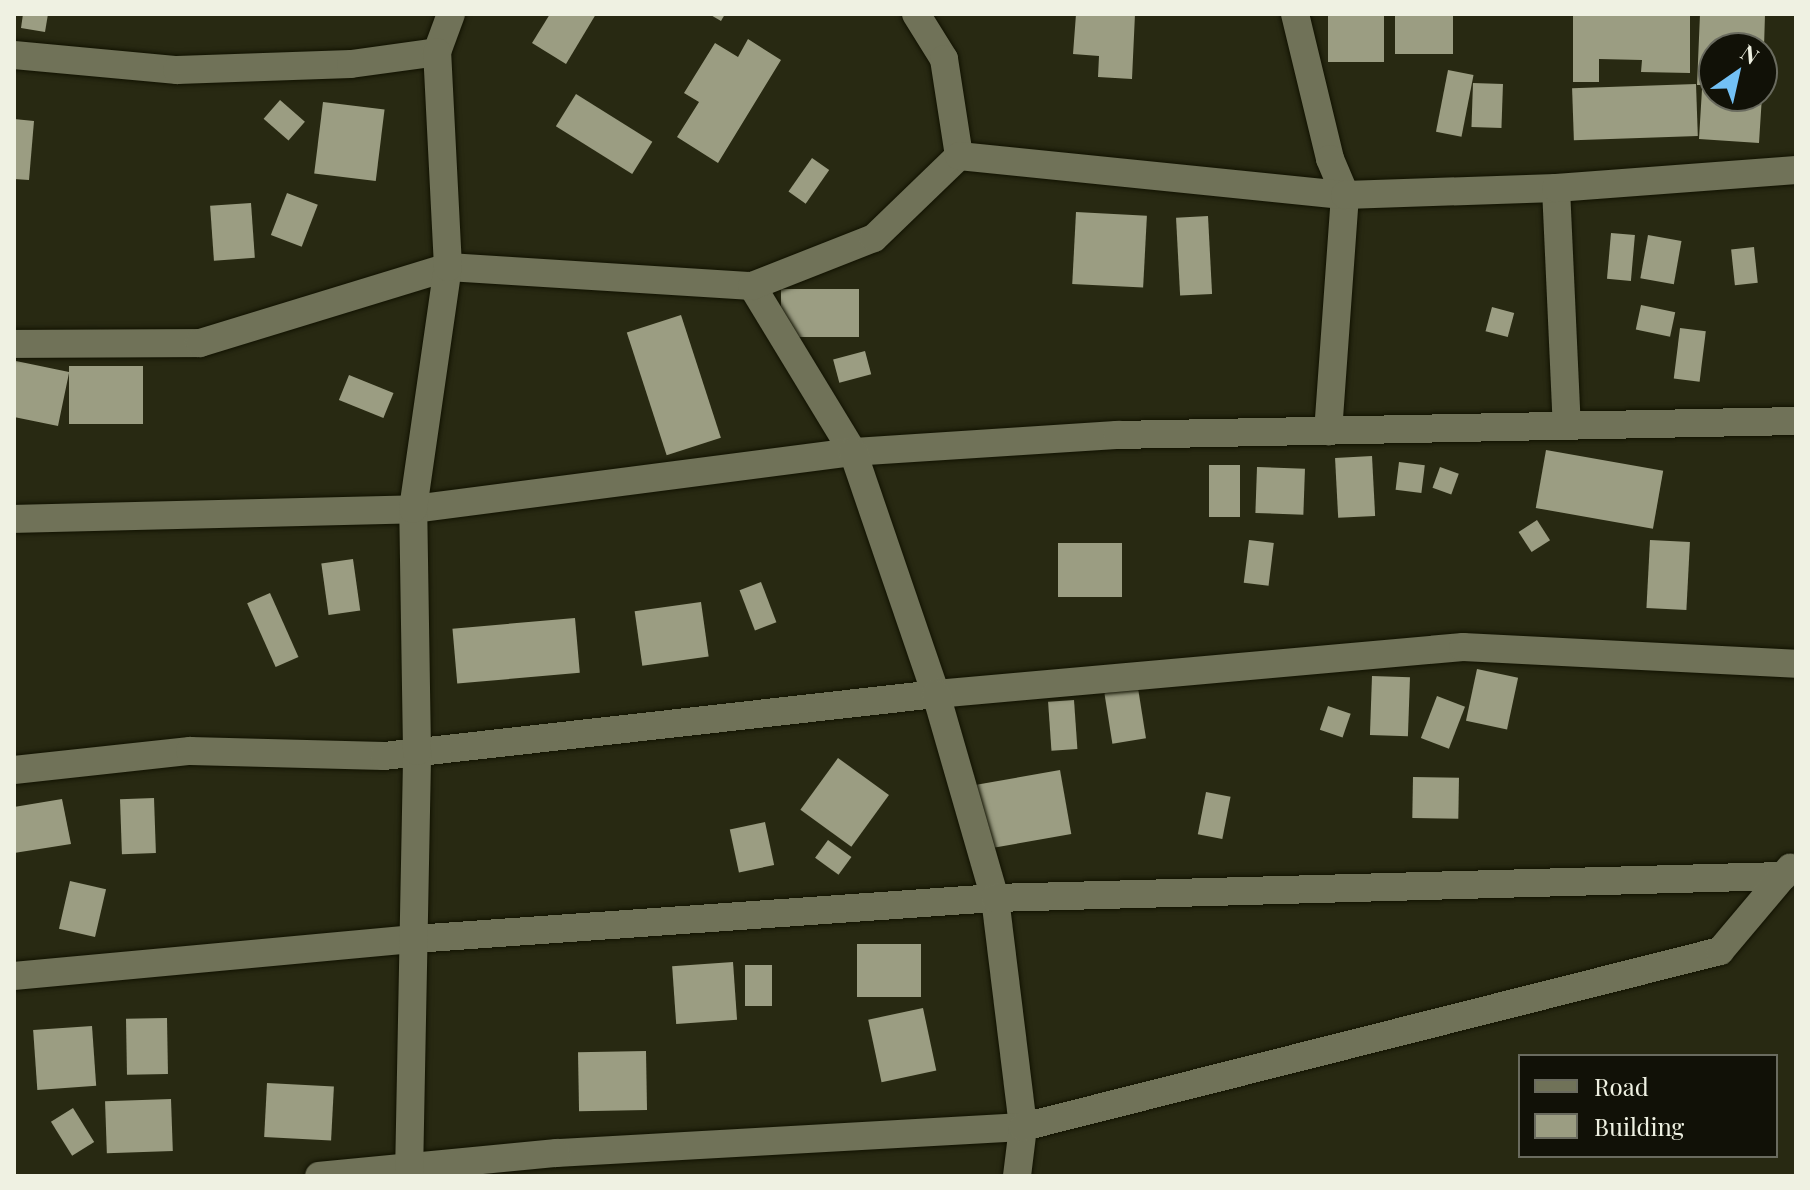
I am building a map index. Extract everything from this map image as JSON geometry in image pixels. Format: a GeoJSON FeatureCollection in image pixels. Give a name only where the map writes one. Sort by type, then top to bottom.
{"type":"FeatureCollection","features":[{"type":"Feature","properties":{"kind":"street"},"geometry":{"type":"LineString","coordinates":[[410,1171],[417,751],[413,509],[448,267],[437,52],[451,14]]}},
{"type":"Feature","properties":{"kind":"street"},"geometry":{"type":"LineString","coordinates":[[916,14],[944,59],[959,156]]}},
{"type":"Feature","properties":{"kind":"street"},"geometry":{"type":"LineString","coordinates":[[1295,14],[1330,159],[1345,195],[1328,431]]}},
{"type":"Feature","properties":{"kind":"street"},"geometry":{"type":"LineString","coordinates":[[14,55],[177,70],[351,64],[437,52]]}},
{"type":"Feature","properties":{"kind":"street"},"geometry":{"type":"LineString","coordinates":[[14,344],[200,343],[448,267],[752,286],[874,238],[959,156],[1345,195],[1556,188],[1796,170]]}},
{"type":"Feature","properties":{"kind":"street"},"geometry":{"type":"LineString","coordinates":[[1556,188],[1567,426]]}},
{"type":"Feature","properties":{"kind":"street"},"geometry":{"type":"LineString","coordinates":[[752,286],[853,452],[936,694],[995,898],[1023,1127],[1017,1176]]}},
{"type":"Feature","properties":{"kind":"street"},"geometry":{"type":"LineString","coordinates":[[14,519],[413,509],[853,452],[1117,435],[1796,421]]}},
{"type":"Feature","properties":{"kind":"street"},"geometry":{"type":"LineString","coordinates":[[14,770],[190,751],[384,756],[936,694],[1463,647],[1796,664]]}},
{"type":"Feature","properties":{"kind":"street"},"geometry":{"type":"LineString","coordinates":[[14,976],[414,939],[995,898],[1790,868]]}},
{"type":"Feature","properties":{"kind":"street"},"geometry":{"type":"LineString","coordinates":[[319,1176],[410,1171],[556,1153],[1023,1127],[1720,951],[1790,868]]}},
{"type":"Feature","properties":{"kind":"building"},"geometry":{"type":"Polygon","coordinates":[[[23,14],[48,14],[45,32],[21,28],[23,14]]]}},
{"type":"Feature","properties":{"kind":"building"},"geometry":{"type":"Polygon","coordinates":[[[550,14],[596,14],[566,64],[532,43],[550,14]]]}},
{"type":"Feature","properties":{"kind":"building"},"geometry":{"type":"Polygon","coordinates":[[[709,14],[725,14],[721,21],[709,14]]]}},
{"type":"Feature","properties":{"kind":"building"},"geometry":{"type":"Polygon","coordinates":[[[1076,14],[1135,14],[1132,79],[1098,77],[1099,56],[1073,54],[1076,14]]]}},
{"type":"Feature","properties":{"kind":"building"},"geometry":{"type":"Polygon","coordinates":[[[1328,14],[1384,14],[1384,62],[1328,62],[1328,14]]]}},
{"type":"Feature","properties":{"kind":"building"},"geometry":{"type":"Polygon","coordinates":[[[1395,14],[1453,14],[1453,54],[1395,54],[1395,14]]]}},
{"type":"Feature","properties":{"kind":"building"},"geometry":{"type":"Polygon","coordinates":[[[1573,14],[1690,14],[1690,73],[1641,72],[1642,60],[1599,59],[1599,82],[1573,82],[1573,14]]]}},
{"type":"Feature","properties":{"kind":"building"},"geometry":{"type":"Polygon","coordinates":[[[1700,14],[1765,14],[1764,32],[1699,32],[1700,14]]]}},
{"type":"Feature","properties":{"kind":"building"},"geometry":{"type":"Polygon","coordinates":[[[748,39],[781,60],[718,163],[677,137],[699,102],[684,93],[715,43],[738,57],[748,39]]]}},
{"type":"Feature","properties":{"kind":"building"},"geometry":{"type":"Polygon","coordinates":[[[1448,70],[1474,75],[1462,137],[1436,132],[1448,70]]]}},
{"type":"Feature","properties":{"kind":"building"},"geometry":{"type":"Polygon","coordinates":[[[1473,83],[1503,84],[1501,128],[1471,127],[1473,83]]]}},
{"type":"Feature","properties":{"kind":"building"},"geometry":{"type":"Polygon","coordinates":[[[1696,84],[1698,136],[1574,140],[1572,88],[1696,84]]]}},
{"type":"Feature","properties":{"kind":"building"},"geometry":{"type":"Polygon","coordinates":[[[576,94],[652,142],[632,174],[556,126],[576,94]]]}},
{"type":"Feature","properties":{"kind":"building"},"geometry":{"type":"Polygon","coordinates":[[[280,100],[305,122],[289,141],[264,119],[280,100]]]}},
{"type":"Feature","properties":{"kind":"building"},"geometry":{"type":"Polygon","coordinates":[[[323,102],[385,110],[376,181],[314,173],[323,102]]]}},
{"type":"Feature","properties":{"kind":"building"},"geometry":{"type":"Polygon","coordinates":[[[1701,112],[1761,112],[1759,143],[1699,139],[1701,112]]]}},
{"type":"Feature","properties":{"kind":"building"},"geometry":{"type":"Polygon","coordinates":[[[14,119],[34,121],[29,180],[14,179],[14,119]]]}},
{"type":"Feature","properties":{"kind":"building"},"geometry":{"type":"Polygon","coordinates":[[[812,158],[829,170],[806,204],[788,192],[812,158]]]}},
{"type":"Feature","properties":{"kind":"building"},"geometry":{"type":"Polygon","coordinates":[[[287,193],[318,205],[302,247],[271,235],[287,193]]]}},
{"type":"Feature","properties":{"kind":"building"},"geometry":{"type":"Polygon","coordinates":[[[251,203],[255,258],[214,261],[210,206],[251,203]]]}},
{"type":"Feature","properties":{"kind":"building"},"geometry":{"type":"Polygon","coordinates":[[[1076,212],[1147,216],[1143,288],[1072,284],[1076,212]]]}},
{"type":"Feature","properties":{"kind":"building"},"geometry":{"type":"Polygon","coordinates":[[[1208,216],[1212,294],[1180,296],[1176,218],[1208,216]]]}},
{"type":"Feature","properties":{"kind":"building"},"geometry":{"type":"Polygon","coordinates":[[[1611,233],[1635,235],[1631,281],[1607,279],[1611,233]]]}},
{"type":"Feature","properties":{"kind":"building"},"geometry":{"type":"Polygon","coordinates":[[[1648,235],[1681,241],[1674,284],[1640,278],[1648,235]]]}},
{"type":"Feature","properties":{"kind":"building"},"geometry":{"type":"Polygon","coordinates":[[[1754,247],[1758,283],[1735,285],[1731,249],[1754,247]]]}},
{"type":"Feature","properties":{"kind":"building"},"geometry":{"type":"Polygon","coordinates":[[[781,289],[859,289],[859,337],[781,337],[781,289]]]}},
{"type":"Feature","properties":{"kind":"building"},"geometry":{"type":"Polygon","coordinates":[[[1641,305],[1675,312],[1670,337],[1636,329],[1641,305]]]}},
{"type":"Feature","properties":{"kind":"building"},"geometry":{"type":"Polygon","coordinates":[[[1492,307],[1514,313],[1508,337],[1486,331],[1492,307]]]}},
{"type":"Feature","properties":{"kind":"building"},"geometry":{"type":"Polygon","coordinates":[[[681,315],[721,438],[667,455],[627,333],[681,315]]]}},
{"type":"Feature","properties":{"kind":"building"},"geometry":{"type":"Polygon","coordinates":[[[1680,328],[1706,331],[1700,382],[1674,379],[1680,328]]]}},
{"type":"Feature","properties":{"kind":"building"},"geometry":{"type":"Polygon","coordinates":[[[865,351],[871,374],[839,383],[833,360],[865,351]]]}},
{"type":"Feature","properties":{"kind":"building"},"geometry":{"type":"Polygon","coordinates":[[[16,361],[69,372],[69,366],[143,366],[143,424],[69,424],[69,373],[58,426],[14,417],[16,361]]]}},
{"type":"Feature","properties":{"kind":"building"},"geometry":{"type":"Polygon","coordinates":[[[349,375],[394,393],[383,418],[339,400],[349,375]]]}},
{"type":"Feature","properties":{"kind":"building"},"geometry":{"type":"Polygon","coordinates":[[[1546,450],[1663,471],[1653,529],[1536,508],[1546,450]]]}},
{"type":"Feature","properties":{"kind":"building"},"geometry":{"type":"Polygon","coordinates":[[[1372,456],[1375,516],[1338,518],[1335,458],[1372,456]]]}},
{"type":"Feature","properties":{"kind":"building"},"geometry":{"type":"Polygon","coordinates":[[[1399,462],[1425,465],[1421,493],[1396,490],[1399,462]]]}},
{"type":"Feature","properties":{"kind":"building"},"geometry":{"type":"Polygon","coordinates":[[[1209,465],[1240,465],[1240,517],[1209,517],[1209,465]]]}},
{"type":"Feature","properties":{"kind":"building"},"geometry":{"type":"Polygon","coordinates":[[[1257,467],[1305,469],[1303,515],[1255,513],[1257,467]]]}},
{"type":"Feature","properties":{"kind":"building"},"geometry":{"type":"Polygon","coordinates":[[[1440,467],[1459,474],[1451,495],[1432,488],[1440,467]]]}},
{"type":"Feature","properties":{"kind":"building"},"geometry":{"type":"Polygon","coordinates":[[[1537,520],[1550,540],[1532,552],[1519,532],[1537,520]]]}},
{"type":"Feature","properties":{"kind":"building"},"geometry":{"type":"Polygon","coordinates":[[[1249,540],[1274,543],[1269,586],[1244,583],[1249,540]]]}},
{"type":"Feature","properties":{"kind":"building"},"geometry":{"type":"Polygon","coordinates":[[[1650,540],[1690,542],[1686,610],[1646,608],[1650,540]]]}},
{"type":"Feature","properties":{"kind":"building"},"geometry":{"type":"Polygon","coordinates":[[[1058,543],[1122,543],[1122,597],[1058,597],[1058,543]]]}},
{"type":"Feature","properties":{"kind":"building"},"geometry":{"type":"Polygon","coordinates":[[[353,559],[360,610],[329,615],[321,563],[353,559]]]}},
{"type":"Feature","properties":{"kind":"building"},"geometry":{"type":"Polygon","coordinates":[[[761,582],[776,622],[755,630],[740,590],[761,582]]]}},
{"type":"Feature","properties":{"kind":"building"},"geometry":{"type":"Polygon","coordinates":[[[270,593],[298,657],[276,667],[247,603],[270,593]]]}},
{"type":"Feature","properties":{"kind":"building"},"geometry":{"type":"Polygon","coordinates":[[[701,602],[709,656],[642,666],[635,611],[701,602]]]}},
{"type":"Feature","properties":{"kind":"building"},"geometry":{"type":"Polygon","coordinates":[[[575,618],[580,673],[457,684],[452,629],[575,618]]]}},
{"type":"Feature","properties":{"kind":"building"},"geometry":{"type":"Polygon","coordinates":[[[1477,669],[1518,678],[1507,730],[1466,721],[1477,669]]]}},
{"type":"Feature","properties":{"kind":"building"},"geometry":{"type":"Polygon","coordinates":[[[1372,676],[1410,677],[1408,736],[1370,735],[1372,676]]]}},
{"type":"Feature","properties":{"kind":"building"},"geometry":{"type":"Polygon","coordinates":[[[1138,688],[1146,738],[1112,744],[1104,693],[1138,688]]]}},
{"type":"Feature","properties":{"kind":"building"},"geometry":{"type":"Polygon","coordinates":[[[1437,696],[1465,707],[1449,749],[1421,738],[1437,696]]]}},
{"type":"Feature","properties":{"kind":"building"},"geometry":{"type":"Polygon","coordinates":[[[1074,700],[1077,749],[1051,751],[1048,702],[1074,700]]]}},
{"type":"Feature","properties":{"kind":"building"},"geometry":{"type":"Polygon","coordinates":[[[1328,706],[1351,714],[1343,737],[1320,730],[1328,706]]]}},
{"type":"Feature","properties":{"kind":"building"},"geometry":{"type":"Polygon","coordinates":[[[838,758],[889,795],[851,847],[800,810],[838,758]]]}},
{"type":"Feature","properties":{"kind":"building"},"geometry":{"type":"Polygon","coordinates":[[[1060,770],[1071,834],[978,851],[966,786],[1060,770]]]}},
{"type":"Feature","properties":{"kind":"building"},"geometry":{"type":"Polygon","coordinates":[[[1413,777],[1459,778],[1458,819],[1412,818],[1413,777]]]}},
{"type":"Feature","properties":{"kind":"building"},"geometry":{"type":"Polygon","coordinates":[[[1206,792],[1231,797],[1222,839],[1198,834],[1206,792]]]}},
{"type":"Feature","properties":{"kind":"building"},"geometry":{"type":"Polygon","coordinates":[[[154,798],[156,853],[122,854],[120,799],[154,798]]]}},
{"type":"Feature","properties":{"kind":"building"},"geometry":{"type":"Polygon","coordinates":[[[62,799],[71,844],[14,853],[14,807],[62,799]]]}},
{"type":"Feature","properties":{"kind":"building"},"geometry":{"type":"Polygon","coordinates":[[[765,822],[774,865],[739,873],[730,829],[765,822]]]}},
{"type":"Feature","properties":{"kind":"building"},"geometry":{"type":"Polygon","coordinates":[[[828,840],[851,857],[839,875],[815,858],[828,840]]]}},
{"type":"Feature","properties":{"kind":"building"},"geometry":{"type":"Polygon","coordinates":[[[70,881],[106,889],[95,937],[59,929],[70,881]]]}},
{"type":"Feature","properties":{"kind":"building"},"geometry":{"type":"Polygon","coordinates":[[[857,944],[921,944],[921,997],[857,997],[857,944]]]}},
{"type":"Feature","properties":{"kind":"building"},"geometry":{"type":"Polygon","coordinates":[[[733,962],[737,1020],[676,1024],[672,966],[733,962]]]}},
{"type":"Feature","properties":{"kind":"building"},"geometry":{"type":"Polygon","coordinates":[[[745,965],[772,965],[772,1006],[745,1006],[745,965]]]}},
{"type":"Feature","properties":{"kind":"building"},"geometry":{"type":"Polygon","coordinates":[[[923,1008],[936,1071],[882,1082],[868,1020],[923,1008]]]}},
{"type":"Feature","properties":{"kind":"building"},"geometry":{"type":"Polygon","coordinates":[[[167,1018],[168,1074],[127,1075],[126,1019],[167,1018]]]}},
{"type":"Feature","properties":{"kind":"building"},"geometry":{"type":"Polygon","coordinates":[[[92,1026],[96,1086],[37,1090],[33,1030],[92,1026]]]}},
{"type":"Feature","properties":{"kind":"building"},"geometry":{"type":"Polygon","coordinates":[[[646,1051],[647,1110],[579,1111],[578,1052],[646,1051]]]}},
{"type":"Feature","properties":{"kind":"building"},"geometry":{"type":"Polygon","coordinates":[[[267,1083],[334,1087],[331,1140],[264,1137],[267,1083]]]}},
{"type":"Feature","properties":{"kind":"building"},"geometry":{"type":"Polygon","coordinates":[[[171,1099],[173,1151],[107,1153],[105,1101],[171,1099]]]}},
{"type":"Feature","properties":{"kind":"building"},"geometry":{"type":"Polygon","coordinates":[[[73,1108],[94,1142],[72,1156],[51,1122],[73,1108]]]}}]}
